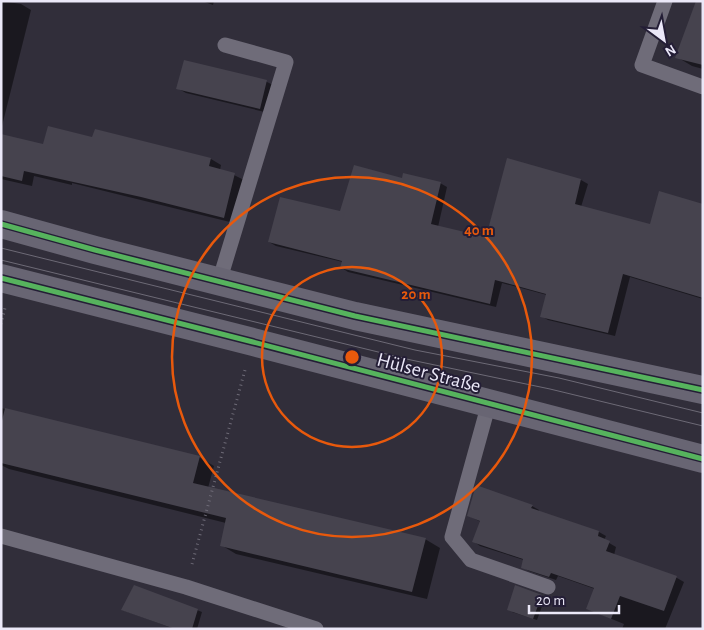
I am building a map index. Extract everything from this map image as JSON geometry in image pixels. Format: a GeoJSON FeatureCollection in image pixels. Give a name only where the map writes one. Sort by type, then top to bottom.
{"type":"FeatureCollection","features":[{"type":"Feature","properties":{"kind":"street","name":"Hülser Straße"},"geometry":{"type":"LineString","coordinates":[[1,224],[95,250],[355,316],[703,390]]}},
{"type":"Feature","properties":{"kind":"street","name":"Hülser Straße"},"geometry":{"type":"LineString","coordinates":[[1,278],[703,459]]}},
{"type":"Feature","properties":{"kind":"lane"},"geometry":{"type":"LineString","coordinates":[[665,1],[642,65],[703,87]]}},
{"type":"Feature","properties":{"kind":"lane"},"geometry":{"type":"LineString","coordinates":[[219,282],[286,62],[225,44]]}},
{"type":"Feature","properties":{"kind":"lane","name":"Hülser Straße"},"geometry":{"type":"LineString","coordinates":[[489,403],[452,537],[471,560],[548,587]]}},
{"type":"Feature","properties":{"kind":"lane"},"geometry":{"type":"LineString","coordinates":[[1,536],[186,586],[316,629]]}},
{"type":"Feature","properties":{"kind":"path"},"geometry":{"type":"LineString","coordinates":[[186,586],[253,342]]}},
{"type":"Feature","properties":{"kind":"building"},"geometry":{"type":"Polygon","coordinates":[[[696,1],[703,1],[703,65],[675,58],[696,1]]]}},
{"type":"Feature","properties":{"kind":"building"},"geometry":{"type":"Polygon","coordinates":[[[184,60],[267,80],[260,109],[176,89],[184,60]]]}},
{"type":"Feature","properties":{"kind":"building"},"geometry":{"type":"Polygon","coordinates":[[[48,126],[92,137],[95,129],[211,158],[209,166],[235,173],[224,218],[24,171],[22,181],[1,176],[1,134],[43,144],[48,126]]]}},
{"type":"Feature","properties":{"kind":"building"},"geometry":{"type":"Polygon","coordinates":[[[507,158],[581,179],[575,204],[650,224],[659,191],[703,204],[703,298],[623,274],[608,333],[540,317],[546,294],[495,280],[490,304],[340,268],[342,261],[268,242],[280,197],[340,211],[354,165],[402,178],[403,173],[441,182],[431,224],[486,237],[507,158]]]}},
{"type":"Feature","properties":{"kind":"building"},"geometry":{"type":"Polygon","coordinates":[[[5,408],[200,456],[193,483],[426,538],[412,592],[220,546],[226,518],[1,463],[1,425],[5,408]]]}},
{"type":"Feature","properties":{"kind":"building"},"geometry":{"type":"Polygon","coordinates":[[[476,485],[533,505],[531,508],[599,531],[598,536],[610,541],[606,551],[677,576],[664,611],[620,596],[611,619],[586,609],[594,588],[551,573],[549,577],[521,568],[523,559],[472,542],[480,521],[467,516],[476,485]]]}},
{"type":"Feature","properties":{"kind":"building"},"geometry":{"type":"Polygon","coordinates":[[[134,585],[198,609],[192,629],[175,629],[121,610],[134,585]]]}},
{"type":"Feature","properties":{"kind":"building"},"geometry":{"type":"Polygon","coordinates":[[[515,585],[542,595],[533,619],[507,610],[515,585]]]}},
{"type":"Feature","properties":{"kind":"tram line"},"geometry":{"type":"LineString","coordinates":[[1,248],[415,350],[559,378],[703,413]]}},
{"type":"Feature","properties":{"kind":"tram line"},"geometry":{"type":"LineString","coordinates":[[1,260],[411,360],[550,389],[703,426]]}},
{"type":"Feature","properties":{"kind":"cycle path"},"geometry":{"type":"LineString","coordinates":[[1,224],[95,250],[355,316],[703,390]]}},
{"type":"Feature","properties":{"kind":"cycle path"},"geometry":{"type":"LineString","coordinates":[[1,278],[703,459]]}}]}
